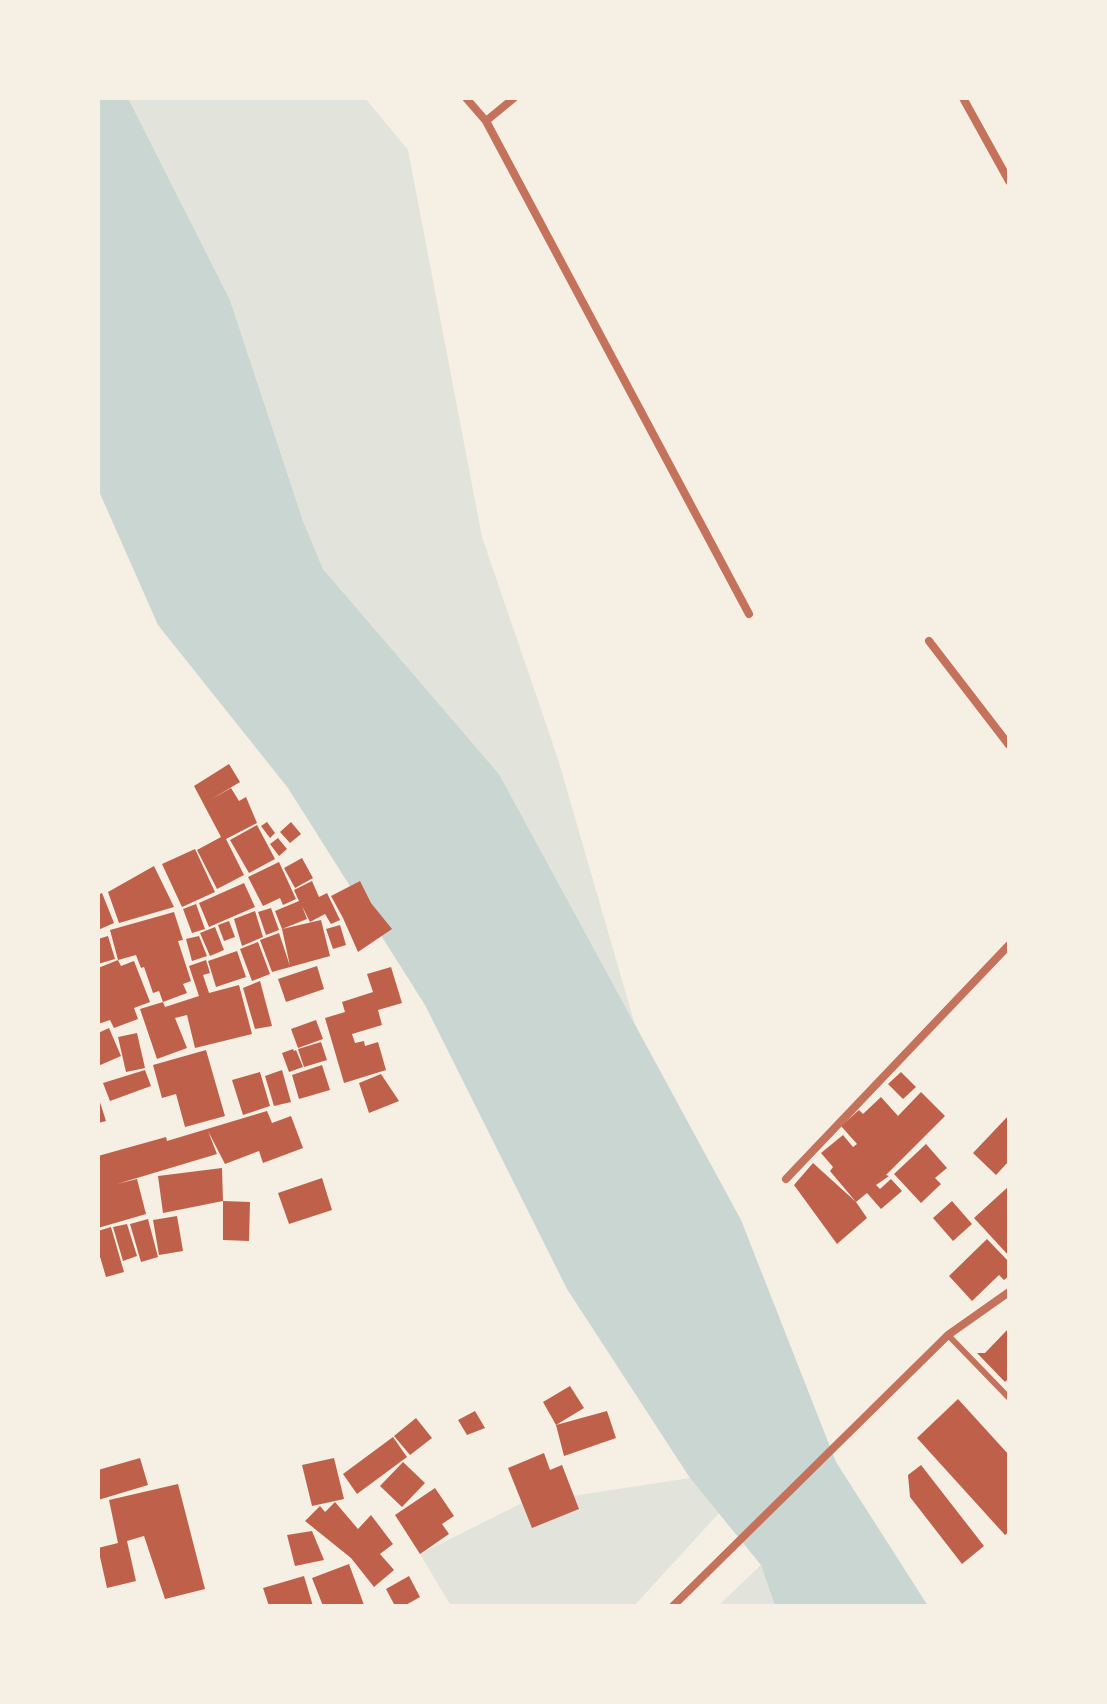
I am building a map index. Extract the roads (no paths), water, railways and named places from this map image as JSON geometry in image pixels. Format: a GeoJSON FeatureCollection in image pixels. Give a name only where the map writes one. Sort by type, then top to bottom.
{"type":"FeatureCollection","features":[{"type":"Feature","properties":{"kind":"street"},"geometry":{"type":"LineString","coordinates":[[466,98],[486,121],[749,614]]}},
{"type":"Feature","properties":{"kind":"street"},"geometry":{"type":"LineString","coordinates":[[486,121],[514,98]]}},
{"type":"Feature","properties":{"kind":"street"},"geometry":{"type":"LineString","coordinates":[[963,98],[1009,181]]}},
{"type":"Feature","properties":{"kind":"street"},"geometry":{"type":"LineString","coordinates":[[929,641],[1009,745]]}},
{"type":"Feature","properties":{"kind":"street"},"geometry":{"type":"LineString","coordinates":[[786,1179],[1009,945]]}},
{"type":"Feature","properties":{"kind":"street"},"geometry":{"type":"LineString","coordinates":[[673,1606],[948,1335],[1009,1292]]}},
{"type":"Feature","properties":{"kind":"lane"},"geometry":{"type":"LineString","coordinates":[[948,1335],[1009,1398]]}}]}
